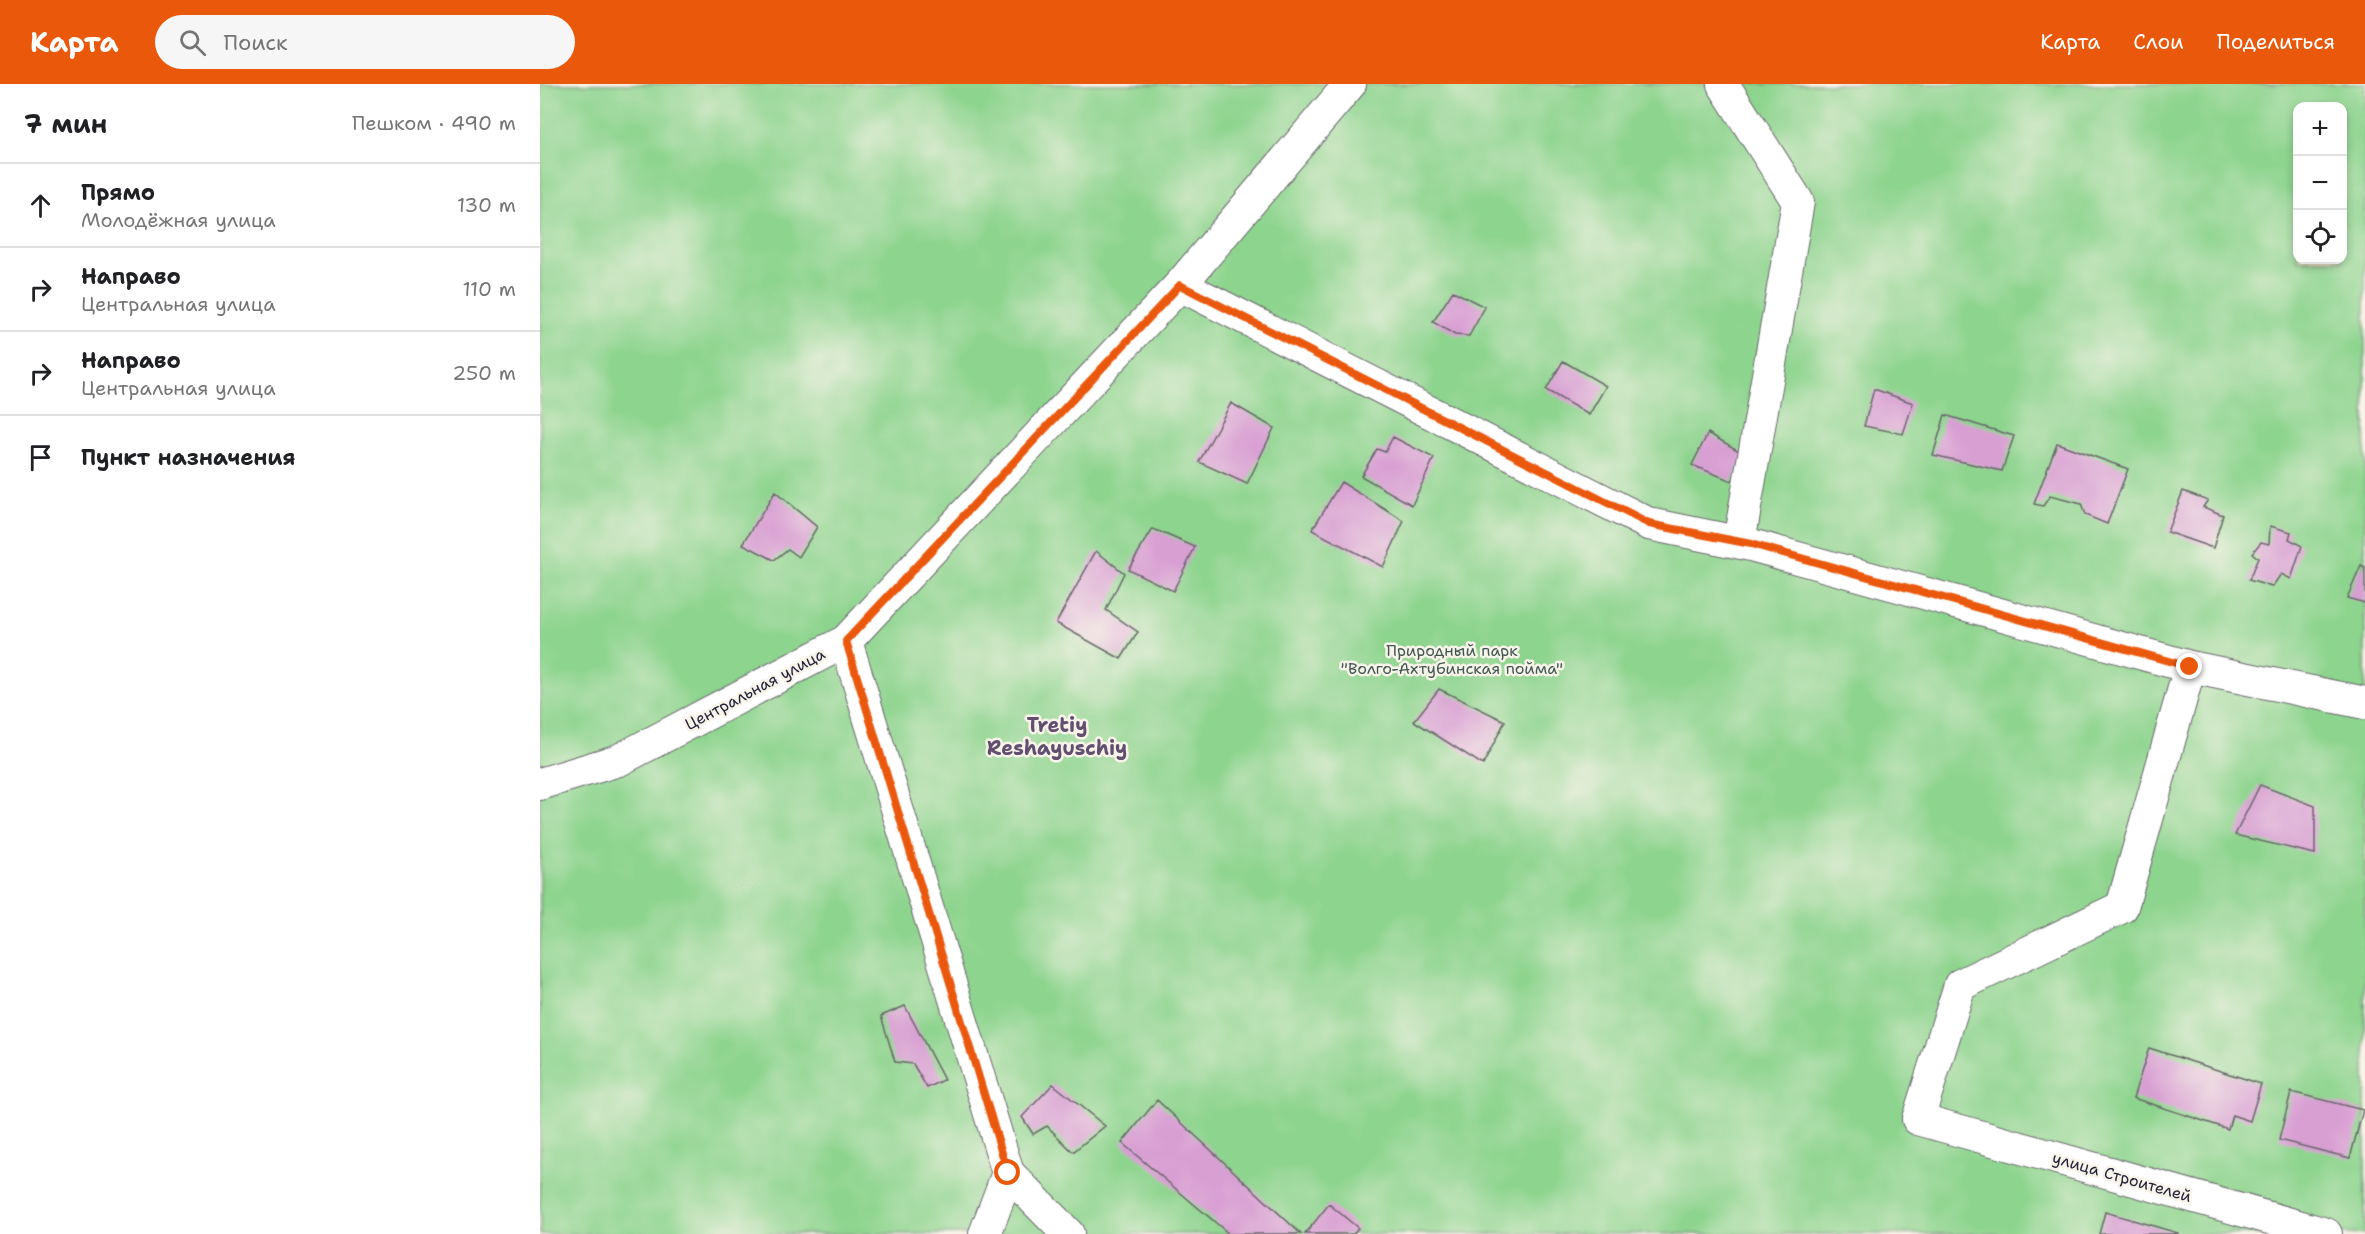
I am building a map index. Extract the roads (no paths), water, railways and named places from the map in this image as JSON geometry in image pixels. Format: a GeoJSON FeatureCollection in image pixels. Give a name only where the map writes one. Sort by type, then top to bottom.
{"type":"FeatureCollection","features":[{"type":"Feature","properties":{"kind":"street","name":"Центральная улица"},"geometry":{"type":"LineString","coordinates":[[540,784],[619,760],[846,641],[1180,285],[1350,84]]}},
{"type":"Feature","properties":{"kind":"street"},"geometry":{"type":"LineString","coordinates":[[1723,84],[1798,202],[1739,542]]}},
{"type":"Feature","properties":{"kind":"street"},"geometry":{"type":"LineString","coordinates":[[1180,285],[1649,524],[1739,542],[2190,667],[2365,703]]}},
{"type":"Feature","properties":{"kind":"street"},"geometry":{"type":"LineString","coordinates":[[846,641],[1008,1173],[1068,1234]]}},
{"type":"Feature","properties":{"kind":"street","name":"улица Строителей"},"geometry":{"type":"LineString","coordinates":[[2190,667],[2122,907],[1960,984],[1918,1119],[2326,1234]]}},
{"type":"Feature","properties":{"kind":"street"},"geometry":{"type":"LineString","coordinates":[[985,1234],[1008,1173]]}},
{"type":"Feature","properties":{"kind":"district","name":"Tretiy Reshayuschiy"},"geometry":{"type":"Point","coordinates":[1057,736]}},
{"type":"Feature","properties":{"kind":"park label","name":"Природный парк \"Волго-Ахтубинская пойма\""},"geometry":{"type":"Point","coordinates":[1452,659]}}]}
